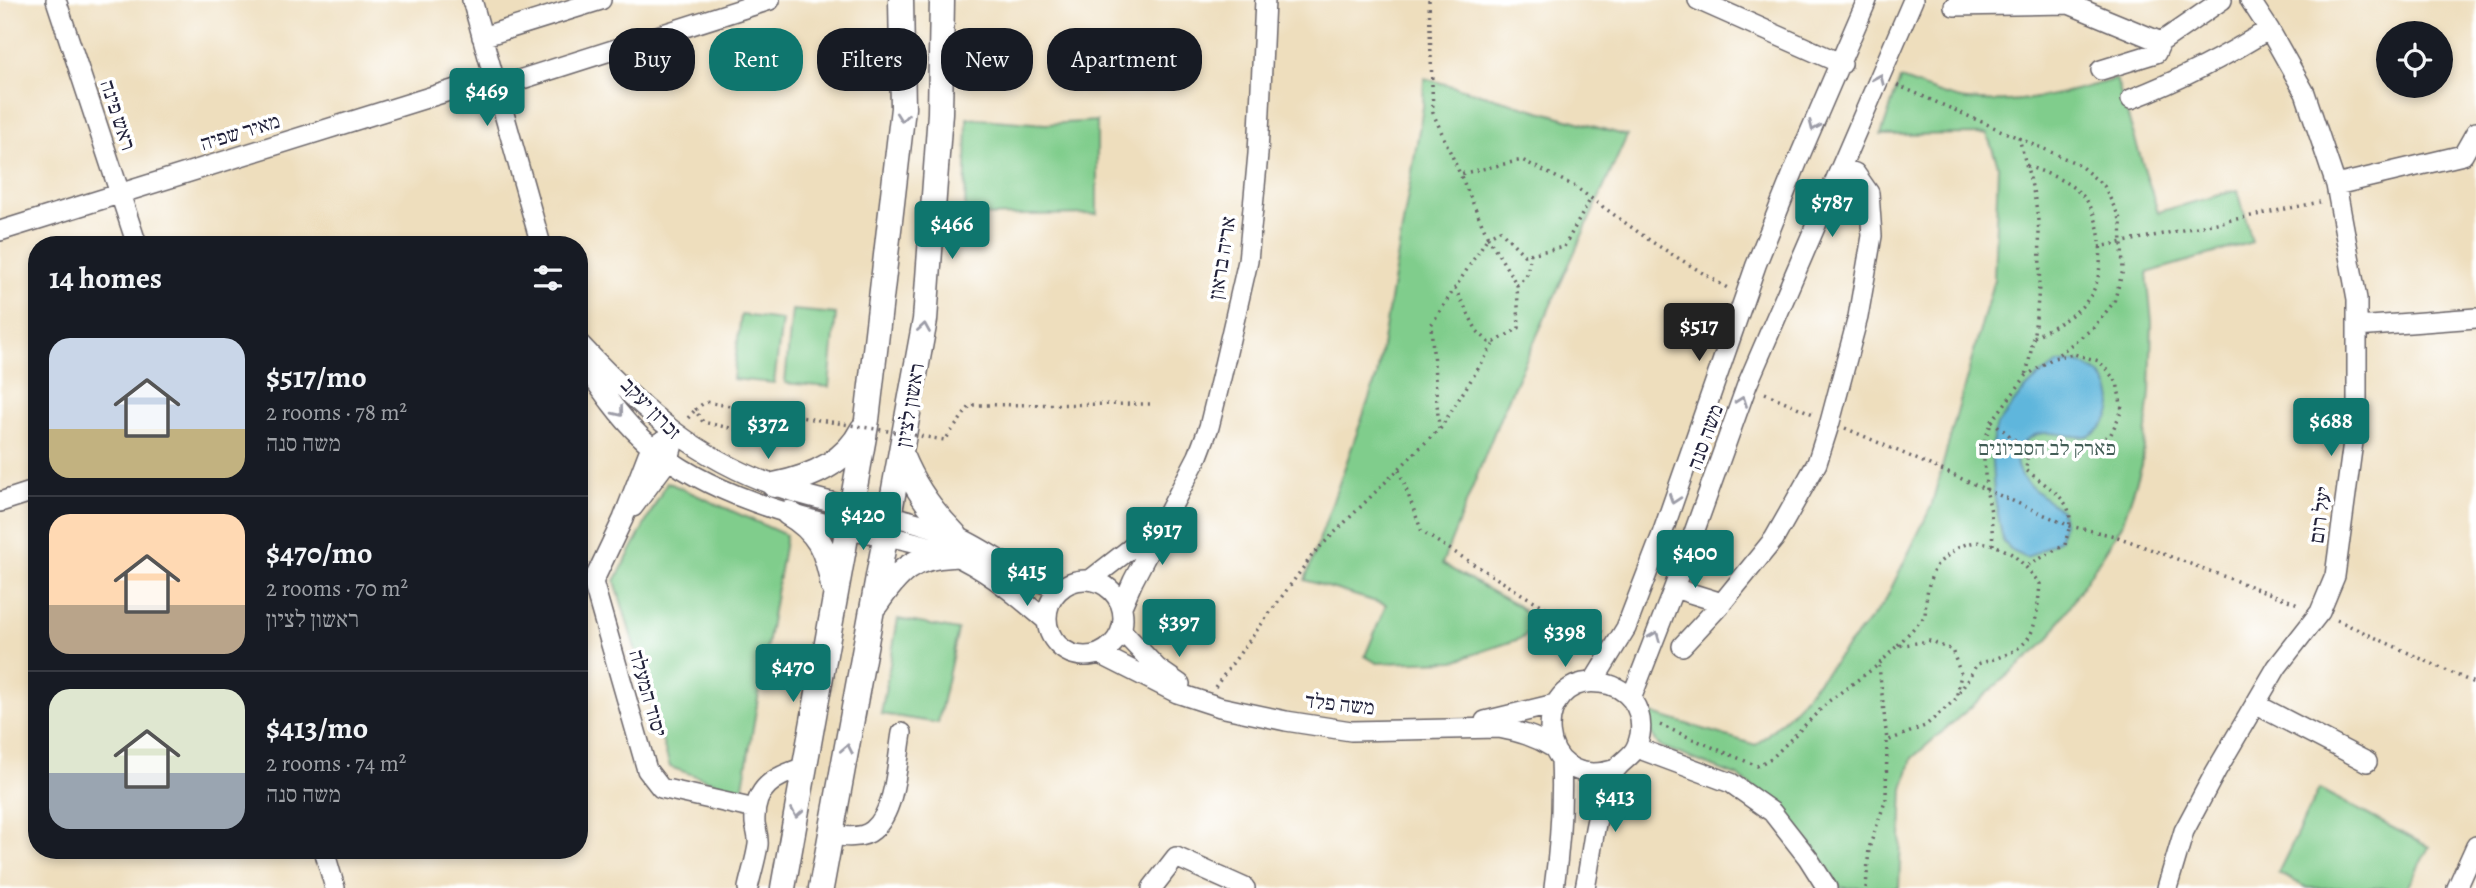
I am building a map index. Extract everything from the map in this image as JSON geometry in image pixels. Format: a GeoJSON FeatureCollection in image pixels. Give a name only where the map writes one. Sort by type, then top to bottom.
{"type":"FeatureCollection","features":[{"type":"Feature","properties":{"kind":"main road","name":"ראשון לציון"},"geometry":{"type":"LineString","coordinates":[[783,888],[867,420],[903,108],[901,0]]}},
{"type":"Feature","properties":{"kind":"main road","name":"ראשון לציון"},"geometry":{"type":"LineString","coordinates":[[821,888],[925,320],[940,113],[942,0]]}},
{"type":"Feature","properties":{"kind":"main road"},"geometry":{"type":"LineString","coordinates":[[774,485],[810,474],[844,456],[856,442],[867,420]]}},
{"type":"Feature","properties":{"kind":"main road"},"geometry":{"type":"LineString","coordinates":[[873,608],[890,584],[910,565],[953,545],[910,477],[901,455]]}},
{"type":"Feature","properties":{"kind":"main road"},"geometry":{"type":"LineString","coordinates":[[788,513],[803,522],[820,543],[830,568],[835,598]]}},
{"type":"Feature","properties":{"kind":"street","name":"ראש פינה"},"geometry":{"type":"LineString","coordinates":[[56,0],[134,236]]}},
{"type":"Feature","properties":{"kind":"street"},"geometry":{"type":"LineString","coordinates":[[472,0],[538,236]]}},
{"type":"Feature","properties":{"kind":"street"},"geometry":{"type":"LineString","coordinates":[[482,37],[601,0]]}},
{"type":"Feature","properties":{"kind":"street","name":"מאיר שפיה"},"geometry":{"type":"LineString","coordinates":[[0,231],[770,0]]}},
{"type":"Feature","properties":{"kind":"street","name":"אריה בראון"},"geometry":{"type":"LineString","coordinates":[[1122,607],[1168,512],[1186,483],[1209,427],[1248,261],[1260,128],[1265,0]]}},
{"type":"Feature","properties":{"kind":"street"},"geometry":{"type":"LineString","coordinates":[[1698,0],[1842,64]]}},
{"type":"Feature","properties":{"kind":"street","name":"משה סנה"},"geometry":{"type":"LineString","coordinates":[[1593,682],[1620,638],[1661,537],[1745,295],[1801,153],[1842,64],[1867,0]]}},
{"type":"Feature","properties":{"kind":"street","name":"משה סנה"},"geometry":{"type":"LineString","coordinates":[[1635,708],[1674,588],[1747,385],[1913,0]]}},
{"type":"Feature","properties":{"kind":"street"},"geometry":{"type":"LineString","coordinates":[[2101,70],[2156,53],[2161,42],[2222,0]]}},
{"type":"Feature","properties":{"kind":"street","name":"יעל רום"},"geometry":{"type":"LineString","coordinates":[[2167,888],[2185,831],[2277,667],[2320,612],[2335,576],[2356,426],[2357,299],[2337,191],[2305,93],[2250,0]]}},
{"type":"Feature","properties":{"kind":"street"},"geometry":{"type":"LineString","coordinates":[[1954,6],[2069,4],[2161,42]]}},
{"type":"Feature","properties":{"kind":"street"},"geometry":{"type":"LineString","coordinates":[[2131,99],[2223,58],[2269,29]]}},
{"type":"Feature","properties":{"kind":"street"},"geometry":{"type":"LineString","coordinates":[[2337,191],[2463,155],[2476,132]]}},
{"type":"Feature","properties":{"kind":"street"},"geometry":{"type":"LineString","coordinates":[[1682,646],[1722,603],[1774,539],[1817,463],[1858,317],[1872,236],[1869,193],[1855,173],[1841,168]]}},
{"type":"Feature","properties":{"kind":"street"},"geometry":{"type":"LineString","coordinates":[[2357,327],[2476,318]]}},
{"type":"Feature","properties":{"kind":"street","name":"זכרון יעקב"},"geometry":{"type":"LineString","coordinates":[[588,352],[617,383],[676,434],[726,465],[849,518]]}},
{"type":"Feature","properties":{"kind":"street","name":"זכרון יעקב"},"geometry":{"type":"LineString","coordinates":[[588,370],[622,417],[652,447],[691,474],[788,513],[849,518],[889,526],[928,546],[953,545],[988,552],[1026,578],[1060,588]]}},
{"type":"Feature","properties":{"kind":"street"},"geometry":{"type":"LineString","coordinates":[[652,447],[676,434]]}},
{"type":"Feature","properties":{"kind":"street","name":"יסוד המעלה"},"geometry":{"type":"LineString","coordinates":[[623,519],[669,459],[676,434]]}},
{"type":"Feature","properties":{"kind":"street","name":"יסוד המעלה"},"geometry":{"type":"LineString","coordinates":[[588,580],[623,519],[652,447]]}},
{"type":"Feature","properties":{"kind":"street"},"geometry":{"type":"LineString","coordinates":[[0,502],[28,493]]}},
{"type":"Feature","properties":{"kind":"street","name":"אריה בראון"},"geometry":{"type":"LineString","coordinates":[[1090,580],[1135,545],[1168,512]]}},
{"type":"Feature","properties":{"kind":"street","name":"זכרון יעקב"},"geometry":{"type":"LineString","coordinates":[[953,545],[1046,621]]}},
{"type":"Feature","properties":{"kind":"street"},"geometry":{"type":"LineString","coordinates":[[1090,580],[1110,588],[1122,607],[1124,624],[1111,647],[1100,654],[1076,655],[1065,651],[1049,633],[1047,609],[1060,588],[1072,582],[1090,580]]}},
{"type":"Feature","properties":{"kind":"street"},"geometry":{"type":"LineString","coordinates":[[1674,588],[1722,603]]}},
{"type":"Feature","properties":{"kind":"street","name":"יסוד המעלה"},"geometry":{"type":"LineString","coordinates":[[588,590],[647,770],[662,788],[755,809]]}},
{"type":"Feature","properties":{"kind":"street","name":"משה פלד"},"geometry":{"type":"LineString","coordinates":[[1121,630],[1157,668],[1213,703]]}},
{"type":"Feature","properties":{"kind":"street","name":"משה פלד"},"geometry":{"type":"LineString","coordinates":[[1100,654],[1177,693],[1286,721],[1351,731],[1409,732],[1457,727],[1555,704]]}},
{"type":"Feature","properties":{"kind":"street"},"geometry":{"type":"LineString","coordinates":[[1554,888],[1561,841],[1563,798],[1557,753],[1549,733],[1549,718],[1555,704],[1565,692],[1578,685],[1593,682],[1609,684],[1623,691],[1635,708],[1641,732],[1637,748],[1628,760],[1616,769],[1602,774],[1586,773],[1572,768],[1557,753]]}},
{"type":"Feature","properties":{"kind":"street"},"geometry":{"type":"LineString","coordinates":[[2255,704],[2367,762]]}},
{"type":"Feature","properties":{"kind":"street","name":"משה פלד"},"geometry":{"type":"LineString","coordinates":[[1457,727],[1522,732],[1540,738],[1557,753]]}},
{"type":"Feature","properties":{"kind":"street"},"geometry":{"type":"LineString","coordinates":[[831,835],[849,837],[872,832],[888,812],[902,733]]}},
{"type":"Feature","properties":{"kind":"street"},"geometry":{"type":"LineString","coordinates":[[1637,748],[1731,783],[1772,812],[1808,858],[1827,888]]}},
{"type":"Feature","properties":{"kind":"street"},"geometry":{"type":"LineString","coordinates":[[748,888],[758,842],[755,809],[760,795],[769,782],[805,766]]}},
{"type":"Feature","properties":{"kind":"street"},"geometry":{"type":"LineString","coordinates":[[1585,888],[1605,792],[1616,769]]}},
{"type":"Feature","properties":{"kind":"street"},"geometry":{"type":"LineString","coordinates":[[2457,888],[2476,846]]}},
{"type":"Feature","properties":{"kind":"street"},"geometry":{"type":"LineString","coordinates":[[1152,888],[1176,857],[1245,888]]}},
{"type":"Feature","properties":{"kind":"street"},"geometry":{"type":"LineString","coordinates":[[327,859],[335,888]]}},
{"type":"Feature","properties":{"kind":"path"},"geometry":{"type":"LineString","coordinates":[[1213,703],[1314,553],[1439,429],[1496,342],[1519,328],[1517,285],[1488,237],[1433,113],[1429,0]]}},
{"type":"Feature","properties":{"kind":"path"},"geometry":{"type":"LineString","coordinates":[[1880,77],[2078,164],[2104,186],[2121,221],[2123,270],[2114,302],[2093,328],[2026,376],[1992,421],[1983,445],[1993,545]]}},
{"type":"Feature","properties":{"kind":"path"},"geometry":{"type":"LineString","coordinates":[[2019,137],[2038,219],[2039,275],[2034,337],[2026,376]]}},
{"type":"Feature","properties":{"kind":"path"},"geometry":{"type":"LineString","coordinates":[[1460,174],[1522,160],[1574,186],[1652,242],[1723,287],[1745,295]]}},
{"type":"Feature","properties":{"kind":"path"},"geometry":{"type":"LineString","coordinates":[[2026,165],[2057,177],[2084,198],[2098,227],[2100,265],[2091,296],[2067,318],[2034,337]]}},
{"type":"Feature","properties":{"kind":"path"},"geometry":{"type":"LineString","coordinates":[[2099,247],[2337,191]]}},
{"type":"Feature","properties":{"kind":"path"},"geometry":{"type":"LineString","coordinates":[[1439,429],[1431,325],[1488,237],[1500,230],[1524,255],[1564,247],[1591,198]]}},
{"type":"Feature","properties":{"kind":"path"},"geometry":{"type":"LineString","coordinates":[[1517,285],[1527,274],[1531,253]]}},
{"type":"Feature","properties":{"kind":"path"},"geometry":{"type":"LineString","coordinates":[[1455,288],[1477,331],[1489,342],[1496,342]]}},
{"type":"Feature","properties":{"kind":"path"},"geometry":{"type":"LineString","coordinates":[[2026,566],[2065,545],[2070,526],[2069,510],[2059,497],[2026,470],[2028,451],[2038,444],[2084,449],[2111,435],[2122,410],[2118,383],[2099,361],[2074,354],[2053,358]]}},
{"type":"Feature","properties":{"kind":"path"},"geometry":{"type":"LineString","coordinates":[[1747,385],[2070,526],[2115,536],[2320,612],[2476,684]]}},
{"type":"Feature","properties":{"kind":"path"},"geometry":{"type":"LineString","coordinates":[[798,443],[703,422],[695,410],[705,402],[946,440],[971,405],[1150,404]]}},
{"type":"Feature","properties":{"kind":"path"},"geometry":{"type":"LineString","coordinates":[[1992,421],[2028,451]]}},
{"type":"Feature","properties":{"kind":"path"},"geometry":{"type":"LineString","coordinates":[[1398,470],[1422,532],[1525,596],[1573,622],[1620,638]]}},
{"type":"Feature","properties":{"kind":"path"},"geometry":{"type":"LineString","coordinates":[[1635,708],[1757,766],[1773,757],[1829,701],[1878,665],[1925,616],[1926,593],[1936,566],[1960,544],[1975,542],[1993,545],[2011,554],[2026,566],[2040,584],[2037,619],[2027,641],[2008,656],[1976,664],[1956,699],[1925,726],[1887,741]]}},
{"type":"Feature","properties":{"kind":"path"},"geometry":{"type":"LineString","coordinates":[[1897,646],[1930,641],[1952,650],[1961,674],[1956,699]]}},
{"type":"Feature","properties":{"kind":"path"},"geometry":{"type":"LineString","coordinates":[[1866,888],[1869,848],[1886,799],[1887,741],[1878,665]]}},
{"type":"Feature","properties":{"kind":"green space"},"geometry":{"type":"Polygon","coordinates":[[[1424,78],[1627,136],[1502,413],[1442,564],[1518,606],[1537,625],[1522,638],[1454,661],[1377,663],[1365,656],[1386,605],[1305,580],[1377,376],[1423,107],[1424,78]]]}},
{"type":"Feature","properties":{"kind":"green space","name":"פארק לב הסביונים"},"geometry":{"type":"Polygon","coordinates":[[[1900,79],[1967,100],[2005,101],[2043,97],[2116,79],[2158,212],[2238,190],[2252,242],[2147,273],[2152,322],[2150,393],[2142,465],[2122,525],[2047,641],[1912,758],[1903,789],[1899,888],[1840,888],[1817,851],[1776,804],[1737,776],[1659,746],[1637,709],[1756,745],[1791,713],[1884,603],[1931,507],[1994,279],[1998,165],[1987,134],[1881,135],[1900,79]]]}},
{"type":"Feature","properties":{"kind":"green space"},"geometry":{"type":"Polygon","coordinates":[[[967,118],[1046,124],[1097,121],[1097,214],[965,216],[967,118]]]}},
{"type":"Feature","properties":{"kind":"green space"},"geometry":{"type":"Polygon","coordinates":[[[792,310],[836,314],[829,387],[785,383],[792,310]]]}},
{"type":"Feature","properties":{"kind":"green space"},"geometry":{"type":"Polygon","coordinates":[[[741,315],[782,320],[774,383],[733,379],[741,315]]]}},
{"type":"Feature","properties":{"kind":"green space"},"geometry":{"type":"Polygon","coordinates":[[[667,482],[786,535],[742,792],[670,767],[615,581],[667,482]]]}},
{"type":"Feature","properties":{"kind":"green space"},"geometry":{"type":"Polygon","coordinates":[[[898,619],[958,630],[938,723],[881,714],[898,619]]]}},
{"type":"Feature","properties":{"kind":"green space"},"geometry":{"type":"Polygon","coordinates":[[[2319,789],[2429,847],[2407,888],[2308,888],[2278,873],[2319,789]]]}},
{"type":"Feature","properties":{"kind":"water"},"geometry":{"type":"Polygon","coordinates":[[[2076,362],[2102,376],[2111,395],[2110,412],[2100,428],[2092,434],[2035,435],[2019,449],[2016,459],[2022,476],[2036,492],[2061,510],[2063,523],[2060,539],[2027,558],[2012,551],[2003,541],[1994,493],[1991,447],[1997,425],[2040,375],[2059,363],[2076,362]]]}}]}
